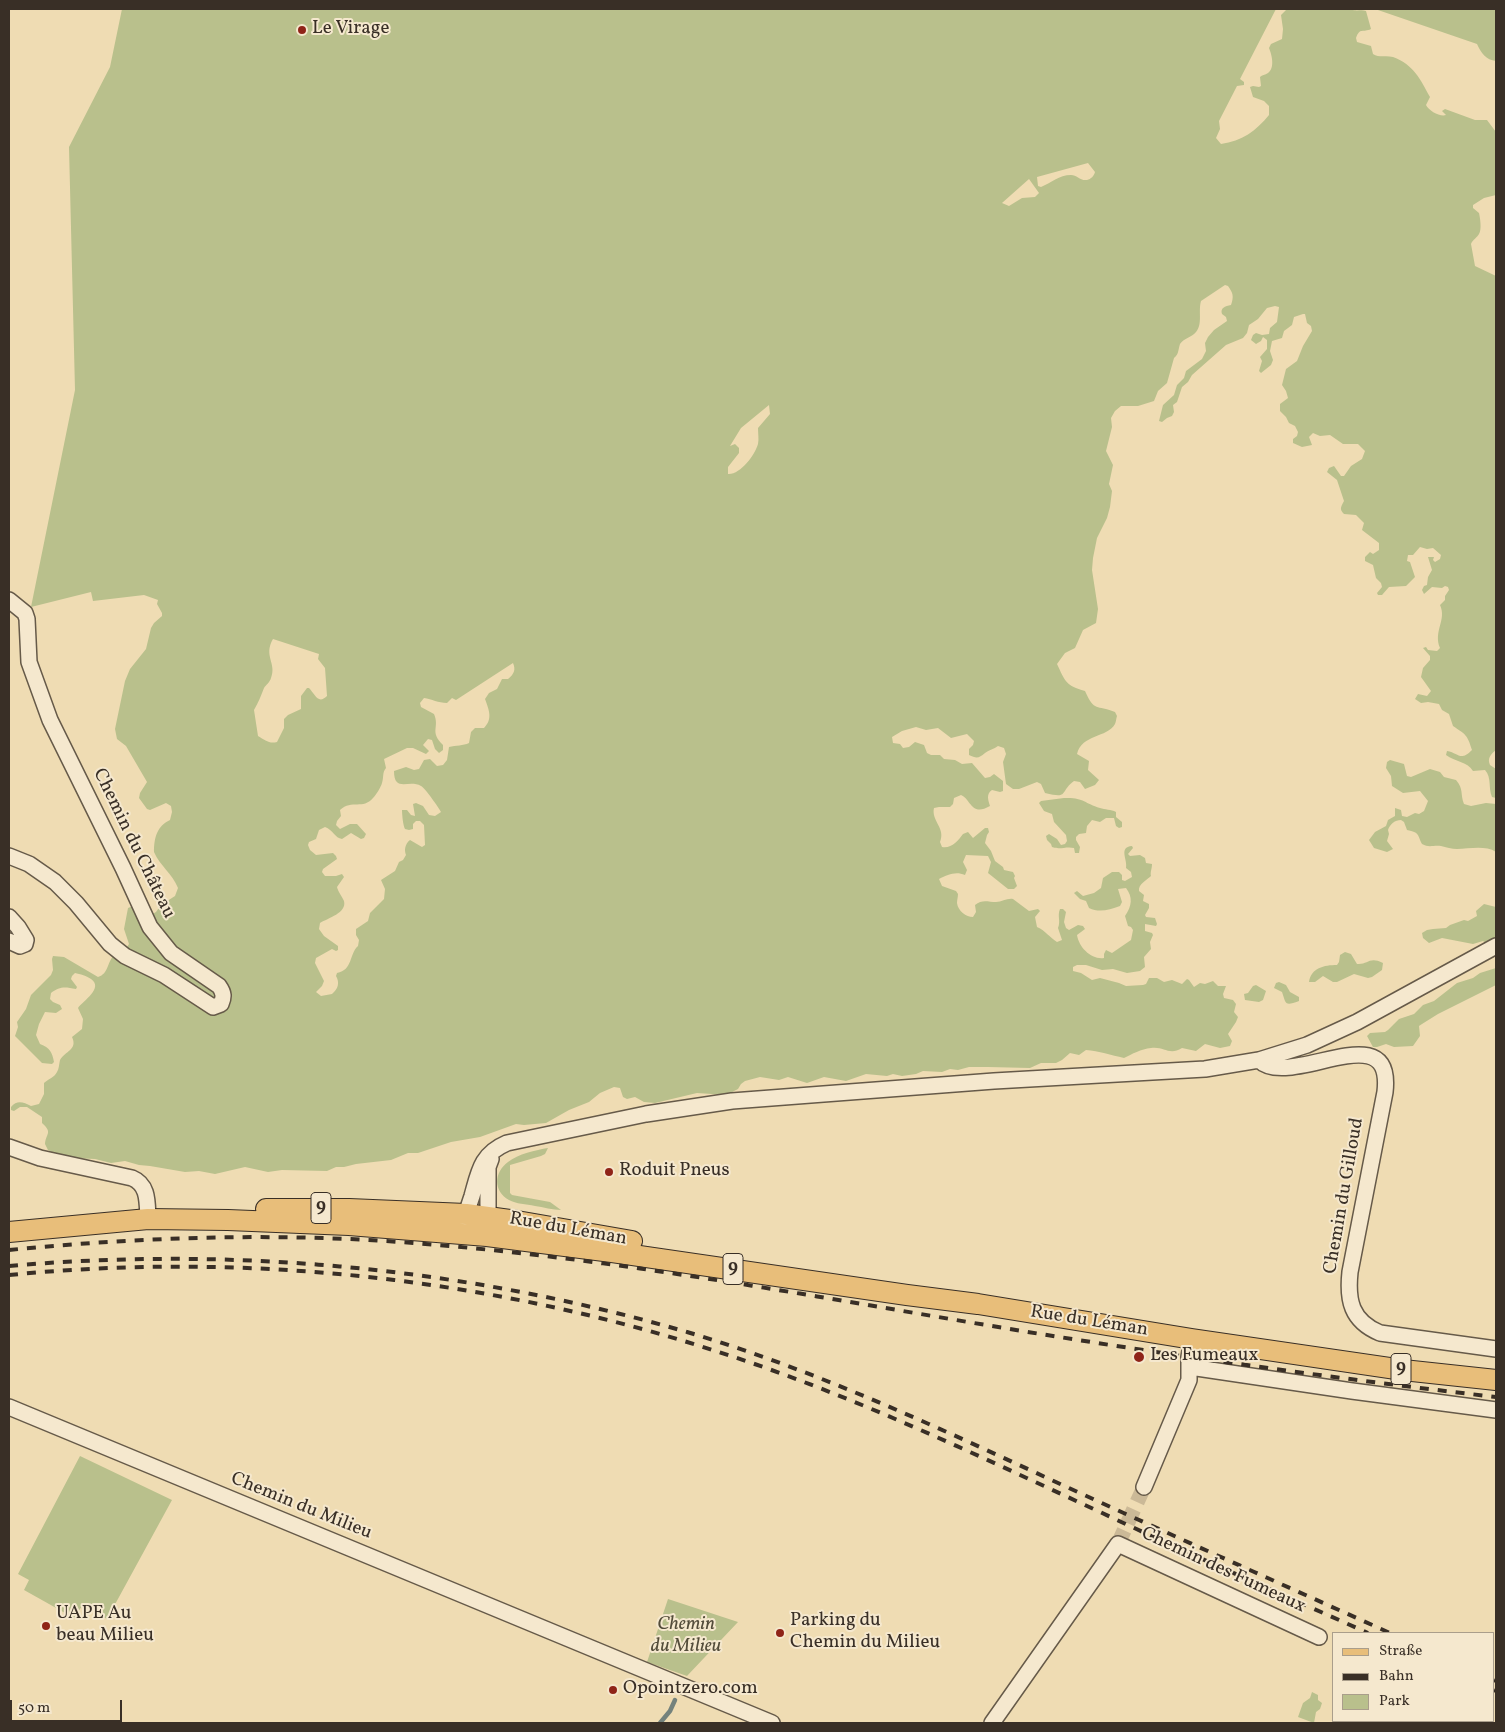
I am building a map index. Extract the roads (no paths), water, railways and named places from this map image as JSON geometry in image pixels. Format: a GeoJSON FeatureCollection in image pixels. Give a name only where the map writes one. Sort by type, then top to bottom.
{"type":"FeatureCollection","features":[{"type":"Feature","properties":{"kind":"main road","name":"Rue du Léman"},"geometry":{"type":"LineString","coordinates":[[9,1232],[215,1212],[275,1209],[349,1209],[466,1214],[488,1227],[612,1252],[978,1304],[1192,1339],[1403,1370],[1496,1380]]}},
{"type":"Feature","properties":{"kind":"main road","name":"Rue du Léman"},"geometry":{"type":"LineString","coordinates":[[150,1219],[318,1223],[459,1234],[488,1227]]}},
{"type":"Feature","properties":{"kind":"street","name":"Chemin du Château"},"geometry":{"type":"LineString","coordinates":[[9,600],[25,612],[28,619],[29,662],[50,720],[150,927],[171,953],[219,986],[223,992],[220,1004],[213,1007],[164,975],[125,956],[110,944],[76,903],[55,882],[30,864],[9,856]]}},
{"type":"Feature","properties":{"kind":"street"},"geometry":{"type":"LineString","coordinates":[[9,917],[18,926],[26,940],[20,946],[9,941]]}},
{"type":"Feature","properties":{"kind":"street"},"geometry":{"type":"LineString","coordinates":[[459,1234],[478,1174],[485,1159],[497,1148],[507,1143],[646,1114],[732,1101],[984,1082],[1205,1069],[1259,1060],[1307,1045],[1357,1022],[1496,946]]}},
{"type":"Feature","properties":{"kind":"street","name":"Chemin du Gilloud"},"geometry":{"type":"LineString","coordinates":[[1259,1060],[1264,1064],[1275,1067],[1306,1064],[1351,1055],[1368,1055],[1378,1061],[1385,1074],[1385,1092],[1350,1272],[1351,1305],[1354,1312],[1366,1325],[1380,1333],[1496,1349]]}},
{"type":"Feature","properties":{"kind":"street"},"geometry":{"type":"LineString","coordinates":[[488,1227],[489,1162],[498,1151],[516,1142]]}},
{"type":"Feature","properties":{"kind":"street"},"geometry":{"type":"LineString","coordinates":[[9,1146],[40,1158],[138,1180],[146,1191],[150,1219]]}},
{"type":"Feature","properties":{"kind":"street"},"geometry":{"type":"LineString","coordinates":[[1144,1487],[1189,1380],[1189,1357],[1192,1339]]}},
{"type":"Feature","properties":{"kind":"street"},"geometry":{"type":"LineString","coordinates":[[1190,1368],[1496,1410]]}},
{"type":"Feature","properties":{"kind":"street","name":"Chemin du Milieu"},"geometry":{"type":"LineString","coordinates":[[9,1407],[772,1723]]}},
{"type":"Feature","properties":{"kind":"street","name":"Chemin des Fumeaux"},"geometry":{"type":"LineString","coordinates":[[992,1723],[1118,1544],[1319,1637]]}},
{"type":"Feature","properties":{"kind":"waterway"},"geometry":{"type":"LineString","coordinates":[[660,1723],[670,1711],[675,1700]]}},
{"type":"Feature","properties":{"kind":"tunnel"},"geometry":{"type":"LineString","coordinates":[[1118,1544],[1144,1487]]}},
{"type":"Feature","properties":{"kind":"railway"},"geometry":{"type":"LineString","coordinates":[[9,1250],[116,1241],[277,1237],[384,1241],[509,1252],[651,1270],[1188,1357],[1496,1397]]}},
{"type":"Feature","properties":{"kind":"railway"},"geometry":{"type":"LineString","coordinates":[[9,1266],[95,1260],[180,1259],[266,1261],[351,1268],[436,1278],[520,1292],[604,1310],[687,1332],[782,1364],[875,1401],[1388,1632]]}},
{"type":"Feature","properties":{"kind":"railway"},"geometry":{"type":"LineString","coordinates":[[9,1275],[100,1268],[191,1267],[283,1270],[374,1278],[465,1290],[555,1307],[644,1329],[778,1372],[872,1409],[1366,1632]]}},
{"type":"Feature","properties":{"kind":"place","name":"Le Virage"},"geometry":{"type":"Point","coordinates":[302,30]}},
{"type":"Feature","properties":{"kind":"place","name":"Roduit Pneus"},"geometry":{"type":"Point","coordinates":[609,1172]}},
{"type":"Feature","properties":{"kind":"place","name":"Les Fumeaux"},"geometry":{"type":"Point","coordinates":[1139,1357]}},
{"type":"Feature","properties":{"kind":"place","name":"UAPE Au beau Milieu"},"geometry":{"type":"Point","coordinates":[46,1626]}},
{"type":"Feature","properties":{"kind":"place","name":"Parking du Chemin du Milieu"},"geometry":{"type":"Point","coordinates":[780,1633]}},
{"type":"Feature","properties":{"kind":"place","name":"Opointzero.com"},"geometry":{"type":"Point","coordinates":[613,1690]}}]}
